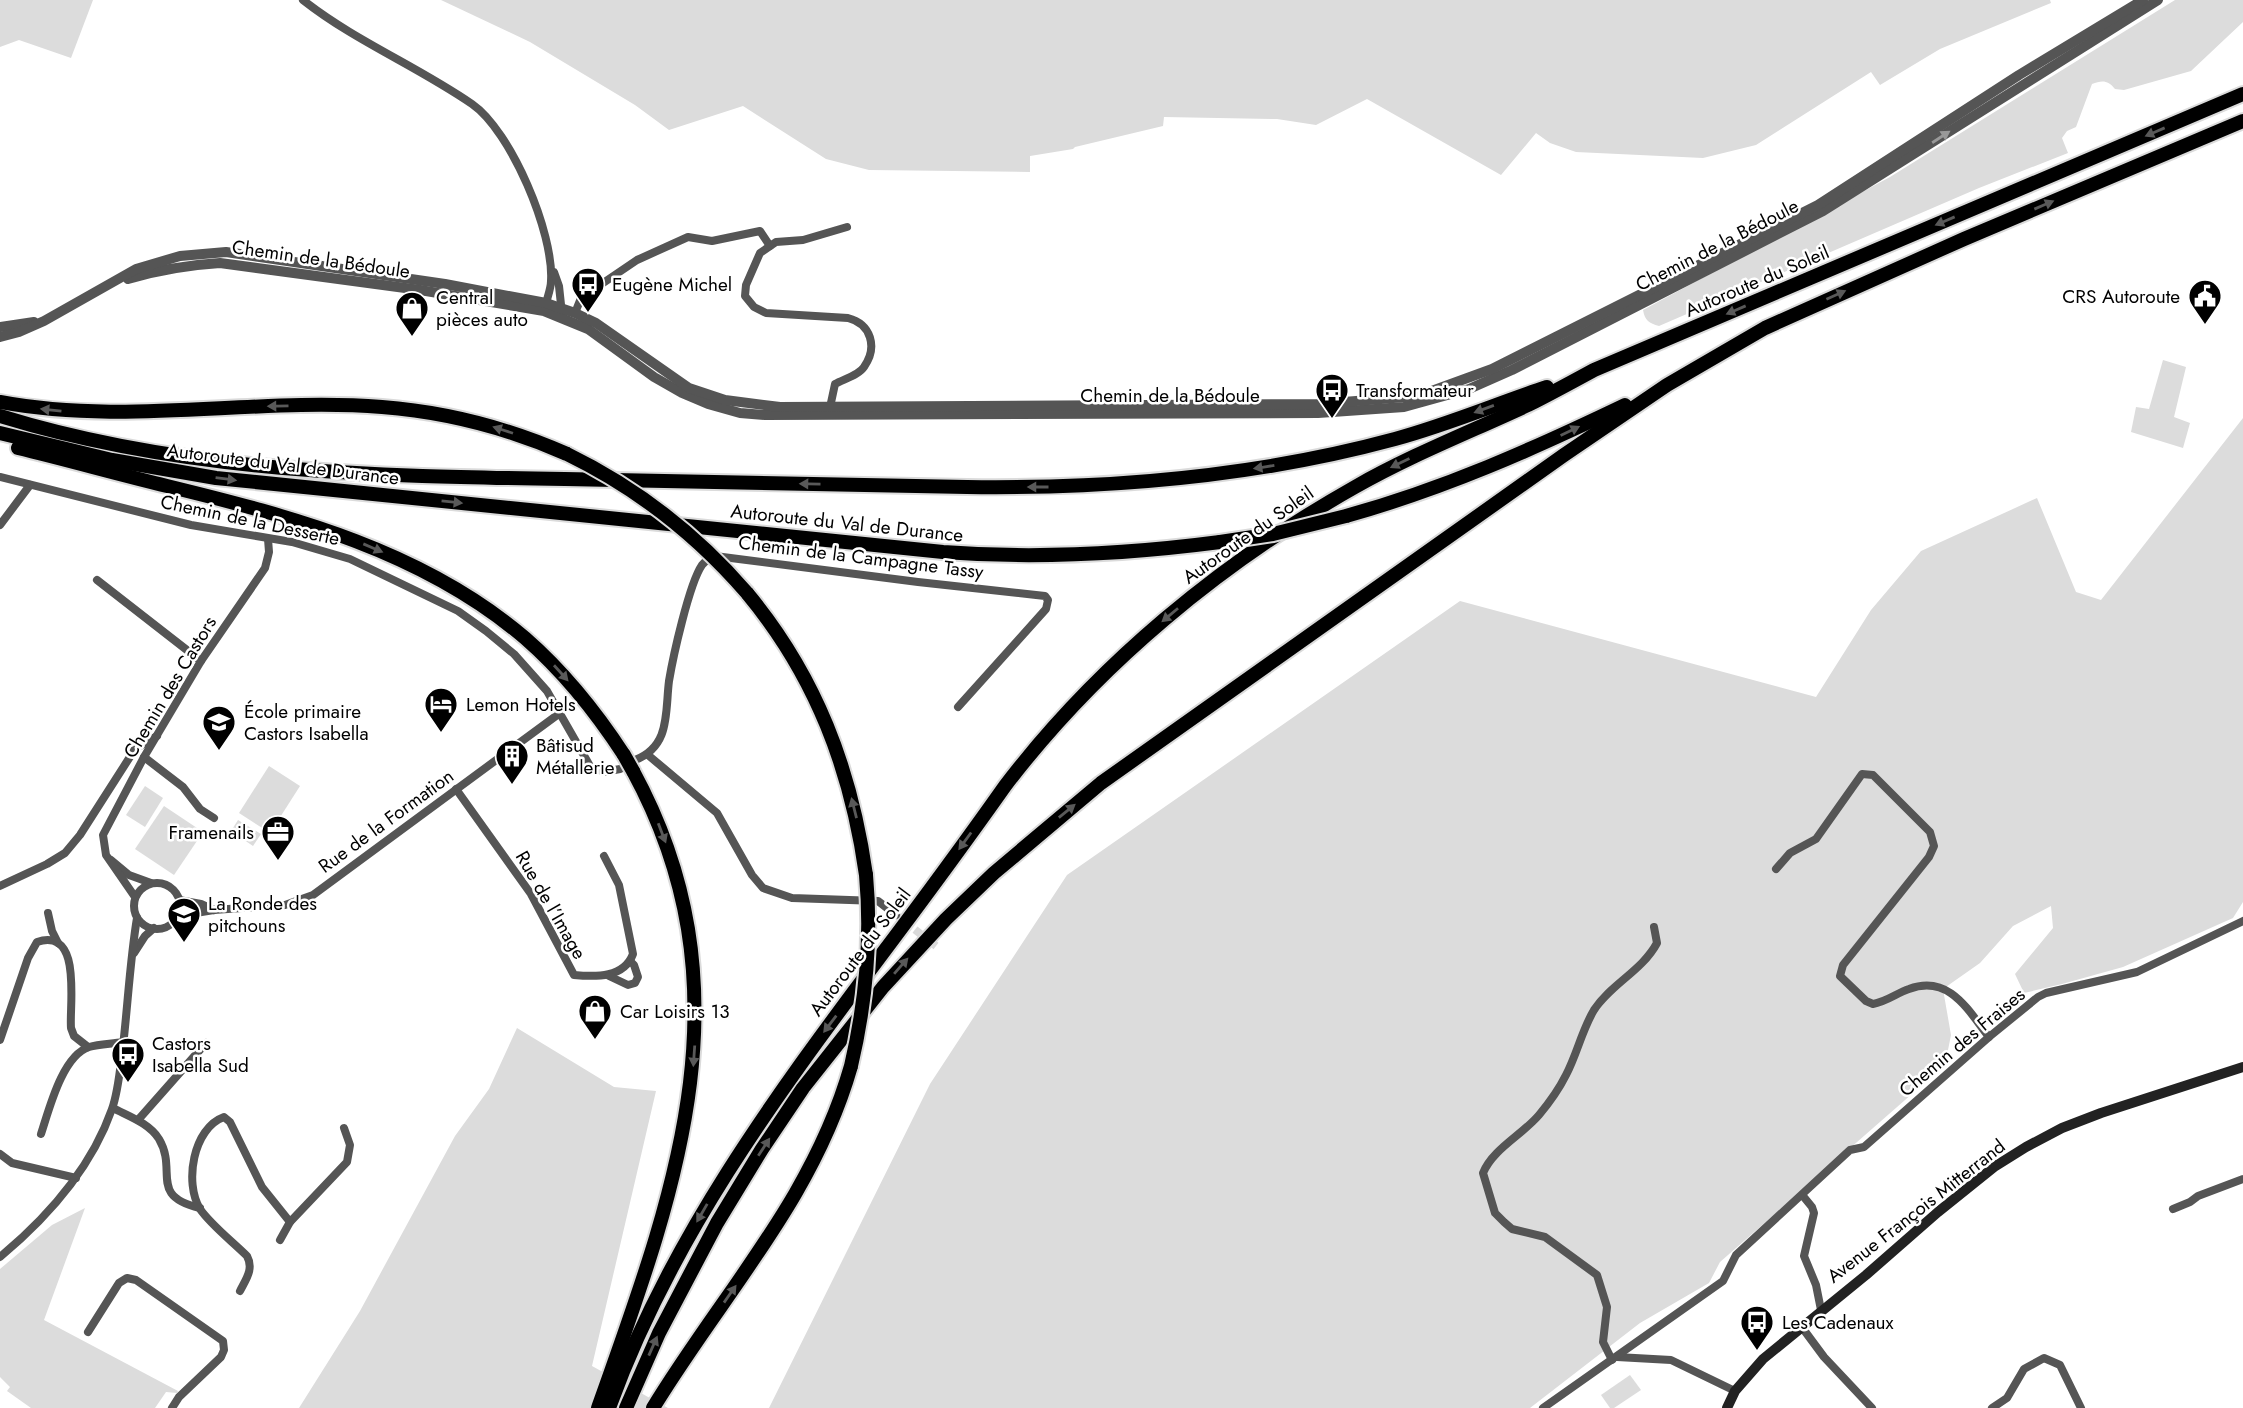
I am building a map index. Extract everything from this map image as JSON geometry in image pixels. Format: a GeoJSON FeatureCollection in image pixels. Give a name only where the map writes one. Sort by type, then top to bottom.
{"type":"FeatureCollection","features":[{"type":"Feature","properties":{"kind":"highway","name":"Autoroute du Soleil"},"geometry":{"type":"LineString","coordinates":[[609,1408],[663,1283],[743,1147],[810,1050],[1005,786],[1060,721],[1119,661],[1170,615],[1231,567],[1314,510],[1392,466],[1528,405],[1594,370],[2243,94]]}},
{"type":"Feature","properties":{"kind":"highway","name":"Autoroute du Soleil"},"geometry":{"type":"LineString","coordinates":[[626,1408],[666,1321],[717,1223],[803,1088],[883,987],[946,919],[994,873],[1101,783],[1667,384],[1765,328],[1827,299],[2243,121]]}},
{"type":"Feature","properties":{"kind":"highway","name":"Autoroute du Val de Durance"},"geometry":{"type":"LineString","coordinates":[[0,416],[110,445],[184,457],[341,473],[1066,487],[1194,477],[1336,454],[1443,424],[1594,370]]}},
{"type":"Feature","properties":{"kind":"highway","name":"Autoroute du Val de Durance"},"geometry":{"type":"LineString","coordinates":[[0,433],[124,463],[216,478],[943,552],[1015,556],[1087,555],[1273,534],[1400,501],[1490,468],[1667,384]]}},
{"type":"Feature","properties":{"kind":"highway"},"geometry":{"type":"LineString","coordinates":[[0,402],[80,412],[124,413],[261,406],[382,407],[487,424],[567,454],[620,483],[670,517],[716,558],[747,593],[794,659],[822,714],[846,774],[856,814],[866,875],[868,966],[861,1020],[851,1066],[828,1131],[798,1193],[653,1408]]}},
{"type":"Feature","properties":{"kind":"highway"},"geometry":{"type":"LineString","coordinates":[[0,441],[285,515],[337,533],[417,568],[470,598],[525,639],[578,692],[628,764],[660,826],[684,903],[695,985],[694,1057],[685,1123],[668,1195],[598,1408]]}},
{"type":"Feature","properties":{"kind":"main road","name":"Avenue François Mitterrand"},"geometry":{"type":"LineString","coordinates":[[1727,1408],[1735,1391],[1763,1359],[1994,1167],[2063,1128],[2243,1067]]}},
{"type":"Feature","properties":{"kind":"street"},"geometry":{"type":"LineString","coordinates":[[303,0],[331,22],[483,113],[523,172],[559,286],[562,313]]}},
{"type":"Feature","properties":{"kind":"street","name":"Chemin de la Bédoule"},"geometry":{"type":"LineString","coordinates":[[0,337],[19,332],[54,316],[110,284],[154,271],[192,264],[220,263],[545,307],[562,313],[588,329],[663,383],[708,404],[740,413],[765,415],[830,411],[1319,404],[1418,396],[1492,369],[1818,205],[2019,75],[2143,0]]}},
{"type":"Feature","properties":{"kind":"street","name":"Chemin de la Bédoule"},"geometry":{"type":"LineString","coordinates":[[562,313],[575,313],[596,323],[689,388],[725,400],[780,407],[830,411],[1318,412],[1404,407],[1469,389],[1512,370],[1823,211],[2158,0]]}},
{"type":"Feature","properties":{"kind":"street"},"geometry":{"type":"LineString","coordinates":[[830,411],[835,384],[863,369],[870,354],[869,332],[860,322],[848,318],[766,313],[754,307],[745,296],[746,285],[760,253],[776,242],[803,240],[847,227]]}},
{"type":"Feature","properties":{"kind":"street"},"geometry":{"type":"LineString","coordinates":[[575,313],[581,298],[637,260],[688,237],[712,242],[760,231],[770,246]]}},
{"type":"Feature","properties":{"kind":"street"},"geometry":{"type":"LineString","coordinates":[[545,307],[551,281],[549,256]]}},
{"type":"Feature","properties":{"kind":"street","name":"Chemin de la Bédoule"},"geometry":{"type":"LineString","coordinates":[[0,327],[54,316]]}},
{"type":"Feature","properties":{"kind":"street","name":"Chemin de la Desserte"},"geometry":{"type":"LineString","coordinates":[[0,477],[191,525],[312,547],[350,559],[458,611],[514,654],[547,691],[590,766],[604,772],[628,764]]}},
{"type":"Feature","properties":{"kind":"street"},"geometry":{"type":"LineString","coordinates":[[0,525],[30,485]]}},
{"type":"Feature","properties":{"kind":"street","name":"Chemin des Castors"},"geometry":{"type":"LineString","coordinates":[[106,855],[103,835],[144,757],[201,661],[265,568],[269,552],[268,538]]}},
{"type":"Feature","properties":{"kind":"street","name":"Chemin de la Campagne Tassy"},"geometry":{"type":"LineString","coordinates":[[648,755],[664,728],[673,661],[694,583],[703,564],[715,556],[1045,596],[1048,600],[1046,609],[958,707]]}},
{"type":"Feature","properties":{"kind":"street"},"geometry":{"type":"LineString","coordinates":[[97,580],[201,661]]}},
{"type":"Feature","properties":{"kind":"street","name":"Rue de la Formation"},"geometry":{"type":"LineString","coordinates":[[177,916],[214,910],[285,905],[304,900],[560,713]]}},
{"type":"Feature","properties":{"kind":"street"},"geometry":{"type":"LineString","coordinates":[[0,886],[65,853],[80,835],[135,749],[157,736]]}},
{"type":"Feature","properties":{"kind":"street"},"geometry":{"type":"LineString","coordinates":[[628,764],[648,755],[717,813],[752,876],[763,888],[792,898],[878,901],[896,915]]}},
{"type":"Feature","properties":{"kind":"street"},"geometry":{"type":"LineString","coordinates":[[144,757],[183,787],[200,808],[214,818]]}},
{"type":"Feature","properties":{"kind":"street"},"geometry":{"type":"LineString","coordinates":[[1776,869],[1790,853],[1816,839],[1862,774],[1873,775],[1930,831],[1934,846],[1929,857],[1843,965],[1840,976],[1866,1001],[1873,1004],[1921,985],[1936,986],[1951,992],[1989,1037]]}},
{"type":"Feature","properties":{"kind":"street","name":"Rue de l’Image"},"geometry":{"type":"LineString","coordinates":[[457,789],[531,894],[572,973],[578,976],[609,976],[628,985],[635,983],[638,977],[630,961],[633,945],[620,886],[604,856]]}},
{"type":"Feature","properties":{"kind":"street"},"geometry":{"type":"LineString","coordinates":[[106,855],[129,875],[168,886],[179,900],[177,916],[163,928],[144,925],[137,918]]}},
{"type":"Feature","properties":{"kind":"street"},"geometry":{"type":"LineString","coordinates":[[106,855],[135,897]]}},
{"type":"Feature","properties":{"kind":"street"},"geometry":{"type":"LineString","coordinates":[[0,1257],[43,1219],[76,1178],[101,1136],[113,1108],[137,918],[135,897],[142,888],[151,883]]}},
{"type":"Feature","properties":{"kind":"street","name":"Rue de la Formation"},"geometry":{"type":"LineString","coordinates":[[179,900],[214,910]]}},
{"type":"Feature","properties":{"kind":"street"},"geometry":{"type":"LineString","coordinates":[[48,913],[52,931],[67,954],[72,969],[71,1028],[74,1036],[88,1047]]}},
{"type":"Feature","properties":{"kind":"street","name":"Chemin des Fraises"},"geometry":{"type":"LineString","coordinates":[[1543,1408],[1723,1281],[1736,1255],[1850,1150],[1864,1147],[1989,1037],[2046,993],[2137,972],[2243,921]]}},
{"type":"Feature","properties":{"kind":"street"},"geometry":{"type":"LineString","coordinates":[[1654,927],[1657,943],[1651,955],[1595,1009],[1586,1024],[1567,1074],[1555,1092],[1521,1135],[1494,1155],[1483,1172],[1495,1213],[1504,1222],[1512,1229],[1545,1237],[1597,1275],[1607,1307],[1603,1342],[1614,1359],[1671,1360],[1735,1391]]}},
{"type":"Feature","properties":{"kind":"street"},"geometry":{"type":"LineString","coordinates":[[131,959],[145,936],[154,928]]}},
{"type":"Feature","properties":{"kind":"street"},"geometry":{"type":"LineString","coordinates":[[0,1040],[33,947],[37,942],[47,939],[58,943]]}},
{"type":"Feature","properties":{"kind":"street"},"geometry":{"type":"LineString","coordinates":[[609,976],[630,961]]}},
{"type":"Feature","properties":{"kind":"street"},"geometry":{"type":"LineString","coordinates":[[41,1134],[63,1076],[77,1056],[88,1047],[123,1042]]}},
{"type":"Feature","properties":{"kind":"street"},"geometry":{"type":"LineString","coordinates":[[138,1120],[206,1043]]}},
{"type":"Feature","properties":{"kind":"street"},"geometry":{"type":"LineString","coordinates":[[113,1108],[138,1120],[159,1138],[165,1154],[170,1192],[180,1203],[200,1208]]}},
{"type":"Feature","properties":{"kind":"street"},"geometry":{"type":"LineString","coordinates":[[240,1291],[250,1270],[250,1263],[247,1256],[200,1208],[193,1180],[195,1154],[200,1139],[218,1119],[224,1117],[230,1122],[262,1186],[290,1222]]}},
{"type":"Feature","properties":{"kind":"street"},"geometry":{"type":"LineString","coordinates":[[280,1240],[290,1222],[347,1162],[350,1145],[344,1128]]}},
{"type":"Feature","properties":{"kind":"street"},"geometry":{"type":"LineString","coordinates":[[0,1154],[12,1163],[76,1178]]}},
{"type":"Feature","properties":{"kind":"street"},"geometry":{"type":"LineString","coordinates":[[2173,1209],[2198,1196],[2243,1179]]}},
{"type":"Feature","properties":{"kind":"street"},"geometry":{"type":"LineString","coordinates":[[1803,1196],[1814,1213],[1804,1256],[1816,1285],[1821,1310]]}},
{"type":"Feature","properties":{"kind":"street"},"geometry":{"type":"LineString","coordinates":[[88,1332],[119,1283],[127,1278],[136,1279],[223,1341],[224,1350],[221,1357],[179,1397],[172,1408]]}},
{"type":"Feature","properties":{"kind":"street"},"geometry":{"type":"LineString","coordinates":[[1801,1326],[1824,1357],[1872,1408]]}},
{"type":"Feature","properties":{"kind":"street"},"geometry":{"type":"LineString","coordinates":[[1992,1408],[2007,1398],[2024,1368],[2044,1358],[2060,1365],[2081,1408]]}},
{"type":"Feature","properties":{"kind":"shaded area"},"geometry":{"type":"Polygon","coordinates":[[[0,0],[93,0],[71,58],[19,40],[0,47],[0,0]]]}},
{"type":"Feature","properties":{"kind":"shaded area"},"geometry":{"type":"Polygon","coordinates":[[[441,0],[2050,0],[2051,3],[1940,49],[1880,85],[1871,72],[1756,145],[1703,158],[1576,152],[1550,143],[1536,133],[1501,175],[1367,99],[1316,125],[1277,119],[1164,117],[1163,126],[1073,149],[1030,156],[1030,172],[869,170],[826,159],[743,106],[669,130],[635,105],[530,42],[441,0]]]}},
{"type":"Feature","properties":{"kind":"shaded area"},"geometry":{"type":"Polygon","coordinates":[[[2175,0],[2243,0],[2243,22],[2191,71],[2124,90],[2115,89],[2105,82],[2092,84],[2076,127],[2067,131],[2062,138],[2068,153],[1979,188],[1659,326],[1646,319],[1643,310],[1890,177],[2175,0]]]}},
{"type":"Feature","properties":{"kind":"shaded area"},"geometry":{"type":"Polygon","coordinates":[[[2163,360],[2186,367],[2174,417],[2190,423],[2183,448],[2131,432],[2136,407],[2149,409],[2163,360]]]}},
{"type":"Feature","properties":{"kind":"shaded area"},"geometry":{"type":"Polygon","coordinates":[[[2243,418],[2243,902],[2233,918],[2123,967],[2024,993],[2015,974],[2053,928],[2051,906],[2013,926],[1980,963],[1943,989],[1951,1035],[1945,1065],[1720,1262],[1709,1283],[1640,1323],[1530,1408],[769,1408],[930,1084],[1067,875],[1460,601],[1816,697],[1871,610],[1921,551],[2037,498],[2076,592],[2101,600],[2243,418]]]}},
{"type":"Feature","properties":{"kind":"shaded area"},"geometry":{"type":"Polygon","coordinates":[[[269,766],[300,786],[270,833],[239,813],[269,766]]]}},
{"type":"Feature","properties":{"kind":"shaded area"},"geometry":{"type":"Polygon","coordinates":[[[145,786],[163,798],[145,827],[126,815],[145,786]]]}},
{"type":"Feature","properties":{"kind":"shaded area"},"geometry":{"type":"Polygon","coordinates":[[[164,806],[203,832],[174,875],[135,849],[164,806]]]}},
{"type":"Feature","properties":{"kind":"shaded area"},"geometry":{"type":"Polygon","coordinates":[[[238,820],[261,834],[253,846],[231,831],[238,820]]]}},
{"type":"Feature","properties":{"kind":"shaded area"},"geometry":{"type":"Polygon","coordinates":[[[517,1028],[614,1087],[656,1091],[592,1366],[668,1408],[299,1408],[360,1311],[455,1136],[489,1089],[517,1028]]]}},
{"type":"Feature","properties":{"kind":"shaded area"},"geometry":{"type":"Polygon","coordinates":[[[85,1208],[44,1320],[178,1391],[166,1392],[155,1408],[31,1408],[7,1391],[10,1387],[0,1377],[0,1269],[52,1225],[85,1208]]]}},
{"type":"Feature","properties":{"kind":"shaded area"},"geometry":{"type":"Polygon","coordinates":[[[1630,1375],[1641,1390],[1610,1408],[1601,1395],[1630,1375]]]}},
{"type":"Feature","properties":{"kind":"tunnel"},"geometry":{"type":"LineString","coordinates":[[896,915],[936,946]]}},
{"type":"Feature","properties":{"kind":"place","name":"Eugène Michel"},"geometry":{"type":"Point","coordinates":[588,314]}},
{"type":"Feature","properties":{"kind":"place","name":"CRS Autoroute"},"geometry":{"type":"Point","coordinates":[2205,326]}},
{"type":"Feature","properties":{"kind":"place","name":"Central pièces auto"},"geometry":{"type":"Point","coordinates":[412,338]}},
{"type":"Feature","properties":{"kind":"place","name":"Transformateur"},"geometry":{"type":"Point","coordinates":[1332,420]}},
{"type":"Feature","properties":{"kind":"place","name":"Lemon Hotels"},"geometry":{"type":"Point","coordinates":[441,734]}},
{"type":"Feature","properties":{"kind":"place","name":"École primaire Castors Isabella"},"geometry":{"type":"Point","coordinates":[219,752]}},
{"type":"Feature","properties":{"kind":"place","name":"Bâtisud Métallerie"},"geometry":{"type":"Point","coordinates":[512,786]}},
{"type":"Feature","properties":{"kind":"place","name":"Framenails"},"geometry":{"type":"Point","coordinates":[278,862]}},
{"type":"Feature","properties":{"kind":"place","name":"La Ronde des pitchouns"},"geometry":{"type":"Point","coordinates":[184,944]}},
{"type":"Feature","properties":{"kind":"place","name":"Car Loisirs 13"},"geometry":{"type":"Point","coordinates":[595,1041]}},
{"type":"Feature","properties":{"kind":"place","name":"Castors Isabella Sud"},"geometry":{"type":"Point","coordinates":[128,1084]}},
{"type":"Feature","properties":{"kind":"place","name":"Les Cadenaux"},"geometry":{"type":"Point","coordinates":[1757,1352]}}]}
